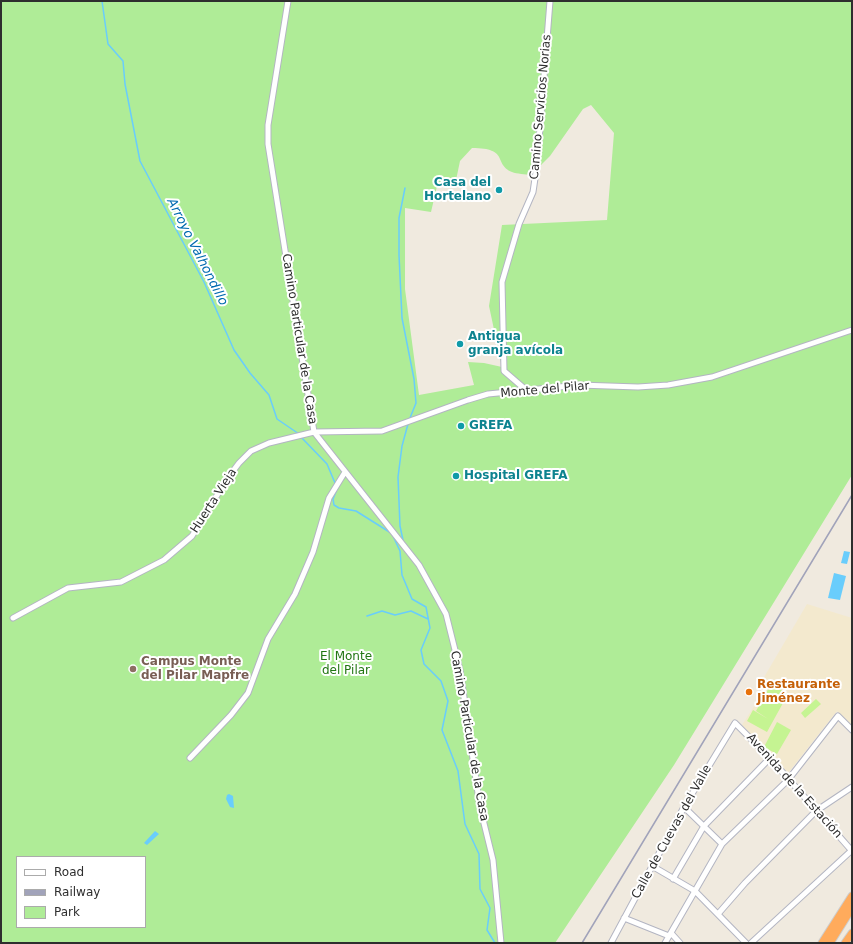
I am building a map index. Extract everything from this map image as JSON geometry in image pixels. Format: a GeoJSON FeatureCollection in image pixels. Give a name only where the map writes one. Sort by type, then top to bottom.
{"type":"FeatureCollection","features":[{"type":"Feature","properties":{"kind":"highway"},"geometry":{"type":"LineString","coordinates":[[822,943],[852,896]]}},
{"type":"Feature","properties":{"kind":"highway"},"geometry":{"type":"LineString","coordinates":[[830,943],[852,908]]}},
{"type":"Feature","properties":{"kind":"highway"},"geometry":{"type":"LineString","coordinates":[[835,943],[852,917]]}},
{"type":"Feature","properties":{"kind":"highway"},"geometry":{"type":"LineString","coordinates":[[845,943],[852,933]]}},
{"type":"Feature","properties":{"kind":"street","name":"Camino Particular de la Casa"},"geometry":{"type":"LineString","coordinates":[[288,1],[268,125],[268,144],[314,432],[419,565],[446,614],[460,670],[480,806],[493,860],[501,943]]}},
{"type":"Feature","properties":{"kind":"street","name":"Camino Servicios Norias"},"geometry":{"type":"LineString","coordinates":[[526,390],[504,371],[504,336],[501,294],[502,282],[507,264],[520,224],[533,192],[537,165],[550,1]]}},
{"type":"Feature","properties":{"kind":"street","name":"Monte del Pilar"},"geometry":{"type":"LineString","coordinates":[[284,438],[314,432],[382,431],[488,394],[579,385],[638,387],[668,385],[712,377],[852,330]]}},
{"type":"Feature","properties":{"kind":"street","name":"Huerta Vieja"},"geometry":{"type":"LineString","coordinates":[[13,618],[68,588],[121,582],[164,560],[192,536],[227,479],[239,463],[251,451],[284,438]]}},
{"type":"Feature","properties":{"kind":"street"},"geometry":{"type":"LineString","coordinates":[[190,758],[231,715],[248,693],[268,639],[295,594],[313,552],[329,498],[345,472]]}},
{"type":"Feature","properties":{"kind":"street"},"geometry":{"type":"LineString","coordinates":[[665,943],[722,844],[788,780],[838,716],[852,730]]}},
{"type":"Feature","properties":{"kind":"street","name":"Avenida de la Estación"},"geometry":{"type":"LineString","coordinates":[[735,723],[770,758],[852,851]]}},
{"type":"Feature","properties":{"kind":"street","name":"Calle de Cuevas del Valle"},"geometry":{"type":"LineString","coordinates":[[611,943],[684,806],[735,723]]}},
{"type":"Feature","properties":{"kind":"street"},"geometry":{"type":"LineString","coordinates":[[673,879],[704,826],[770,758]]}},
{"type":"Feature","properties":{"kind":"street"},"geometry":{"type":"LineString","coordinates":[[718,914],[745,883],[816,811],[852,787]]}},
{"type":"Feature","properties":{"kind":"street"},"geometry":{"type":"LineString","coordinates":[[684,806],[722,844]]}},
{"type":"Feature","properties":{"kind":"street"},"geometry":{"type":"LineString","coordinates":[[751,943],[852,851]]}},
{"type":"Feature","properties":{"kind":"street"},"geometry":{"type":"LineString","coordinates":[[652,866],[695,891],[746,943]]}},
{"type":"Feature","properties":{"kind":"street"},"geometry":{"type":"LineString","coordinates":[[624,918],[670,935],[680,943]]}},
{"type":"Feature","properties":{"kind":"shaded area"},"geometry":{"type":"Polygon","coordinates":[[[807,604],[852,618],[852,726],[837,711],[788,773],[742,725],[769,683],[763,679],[807,604]]]}},
{"type":"Feature","properties":{"kind":"green space","name":"El Monte del Pilar"},"geometry":{"type":"Polygon","coordinates":[[[1,1],[852,1],[852,475],[674,765],[555,943],[1,943],[1,1]],[[591,105],[583,109],[550,156],[531,175],[514,173],[506,169],[496,153],[492,151],[472,148],[460,161],[455,185],[438,182],[431,212],[405,208],[405,289],[419,395],[474,385],[468,362],[484,363],[502,367],[489,306],[502,225],[607,220],[614,133],[591,105]]]}},
{"type":"Feature","properties":{"kind":"green space"},"geometry":{"type":"Polygon","coordinates":[[[771,684],[788,694],[767,732],[747,721],[753,710],[768,719],[756,711],[771,684]]]}},
{"type":"Feature","properties":{"kind":"green space"},"geometry":{"type":"Polygon","coordinates":[[[816,699],[821,704],[805,718],[801,713],[816,699]]]}},
{"type":"Feature","properties":{"kind":"green space"},"geometry":{"type":"Polygon","coordinates":[[[777,722],[791,730],[777,754],[764,747],[777,722]]]}},
{"type":"Feature","properties":{"kind":"water"},"geometry":{"type":"Polygon","coordinates":[[[844,551],[850,552],[847,564],[841,563],[844,551]]]}},
{"type":"Feature","properties":{"kind":"water"},"geometry":{"type":"Polygon","coordinates":[[[834,573],[846,576],[840,600],[828,598],[834,573]]]}},
{"type":"Feature","properties":{"kind":"water"},"geometry":{"type":"Polygon","coordinates":[[[229,794],[233,796],[234,808],[230,807],[226,799],[227,795],[229,794]]]}},
{"type":"Feature","properties":{"kind":"water"},"geometry":{"type":"Polygon","coordinates":[[[155,831],[159,834],[147,845],[144,843],[155,831]]]}},
{"type":"Feature","properties":{"kind":"waterway","name":"Arroyo Valhondillo"},"geometry":{"type":"LineString","coordinates":[[102,1],[108,44],[123,61],[125,84],[140,161],[204,282],[234,350],[250,373],[269,395],[277,419],[299,434]]}},
{"type":"Feature","properties":{"kind":"waterway"},"geometry":{"type":"LineString","coordinates":[[405,188],[399,218],[399,255],[402,318],[414,379],[416,403],[410,418]]}},
{"type":"Feature","properties":{"kind":"waterway"},"geometry":{"type":"LineString","coordinates":[[403,540],[400,526],[398,477],[402,446],[408,424]]}},
{"type":"Feature","properties":{"kind":"waterway","name":"Arroyo Valhondillo"},"geometry":{"type":"LineString","coordinates":[[301,437],[327,464],[335,483]]}},
{"type":"Feature","properties":{"kind":"waterway","name":"Arroyo Valhondillo"},"geometry":{"type":"LineString","coordinates":[[337,489],[333,499],[334,505],[339,508],[356,511],[391,533]]}},
{"type":"Feature","properties":{"kind":"waterway","name":"Arroyo Valhondillo"},"geometry":{"type":"LineString","coordinates":[[393,536],[400,551],[402,575],[412,599],[426,607],[430,628],[421,650],[424,664],[441,681],[448,701],[442,730],[458,771],[465,824],[479,854],[480,889],[490,908],[487,930],[495,943]]}},
{"type":"Feature","properties":{"kind":"waterway"},"geometry":{"type":"LineString","coordinates":[[367,616],[382,611],[395,615],[411,611],[428,619]]}},
{"type":"Feature","properties":{"kind":"railway"},"geometry":{"type":"LineString","coordinates":[[582,943],[852,495]]}},
{"type":"Feature","properties":{"kind":"place","name":"Casa del Hortelano"},"geometry":{"type":"Point","coordinates":[499,190]}},
{"type":"Feature","properties":{"kind":"place","name":"Antigua granja avícola"},"geometry":{"type":"Point","coordinates":[460,344]}},
{"type":"Feature","properties":{"kind":"place","name":"GREFA"},"geometry":{"type":"Point","coordinates":[461,426]}},
{"type":"Feature","properties":{"kind":"place","name":"Hospital GREFA"},"geometry":{"type":"Point","coordinates":[456,476]}},
{"type":"Feature","properties":{"kind":"place","name":"Campus Monte del Pilar Mapfre"},"geometry":{"type":"Point","coordinates":[133,669]}},
{"type":"Feature","properties":{"kind":"place","name":"Restaurante Jiménez"},"geometry":{"type":"Point","coordinates":[749,692]}}]}
